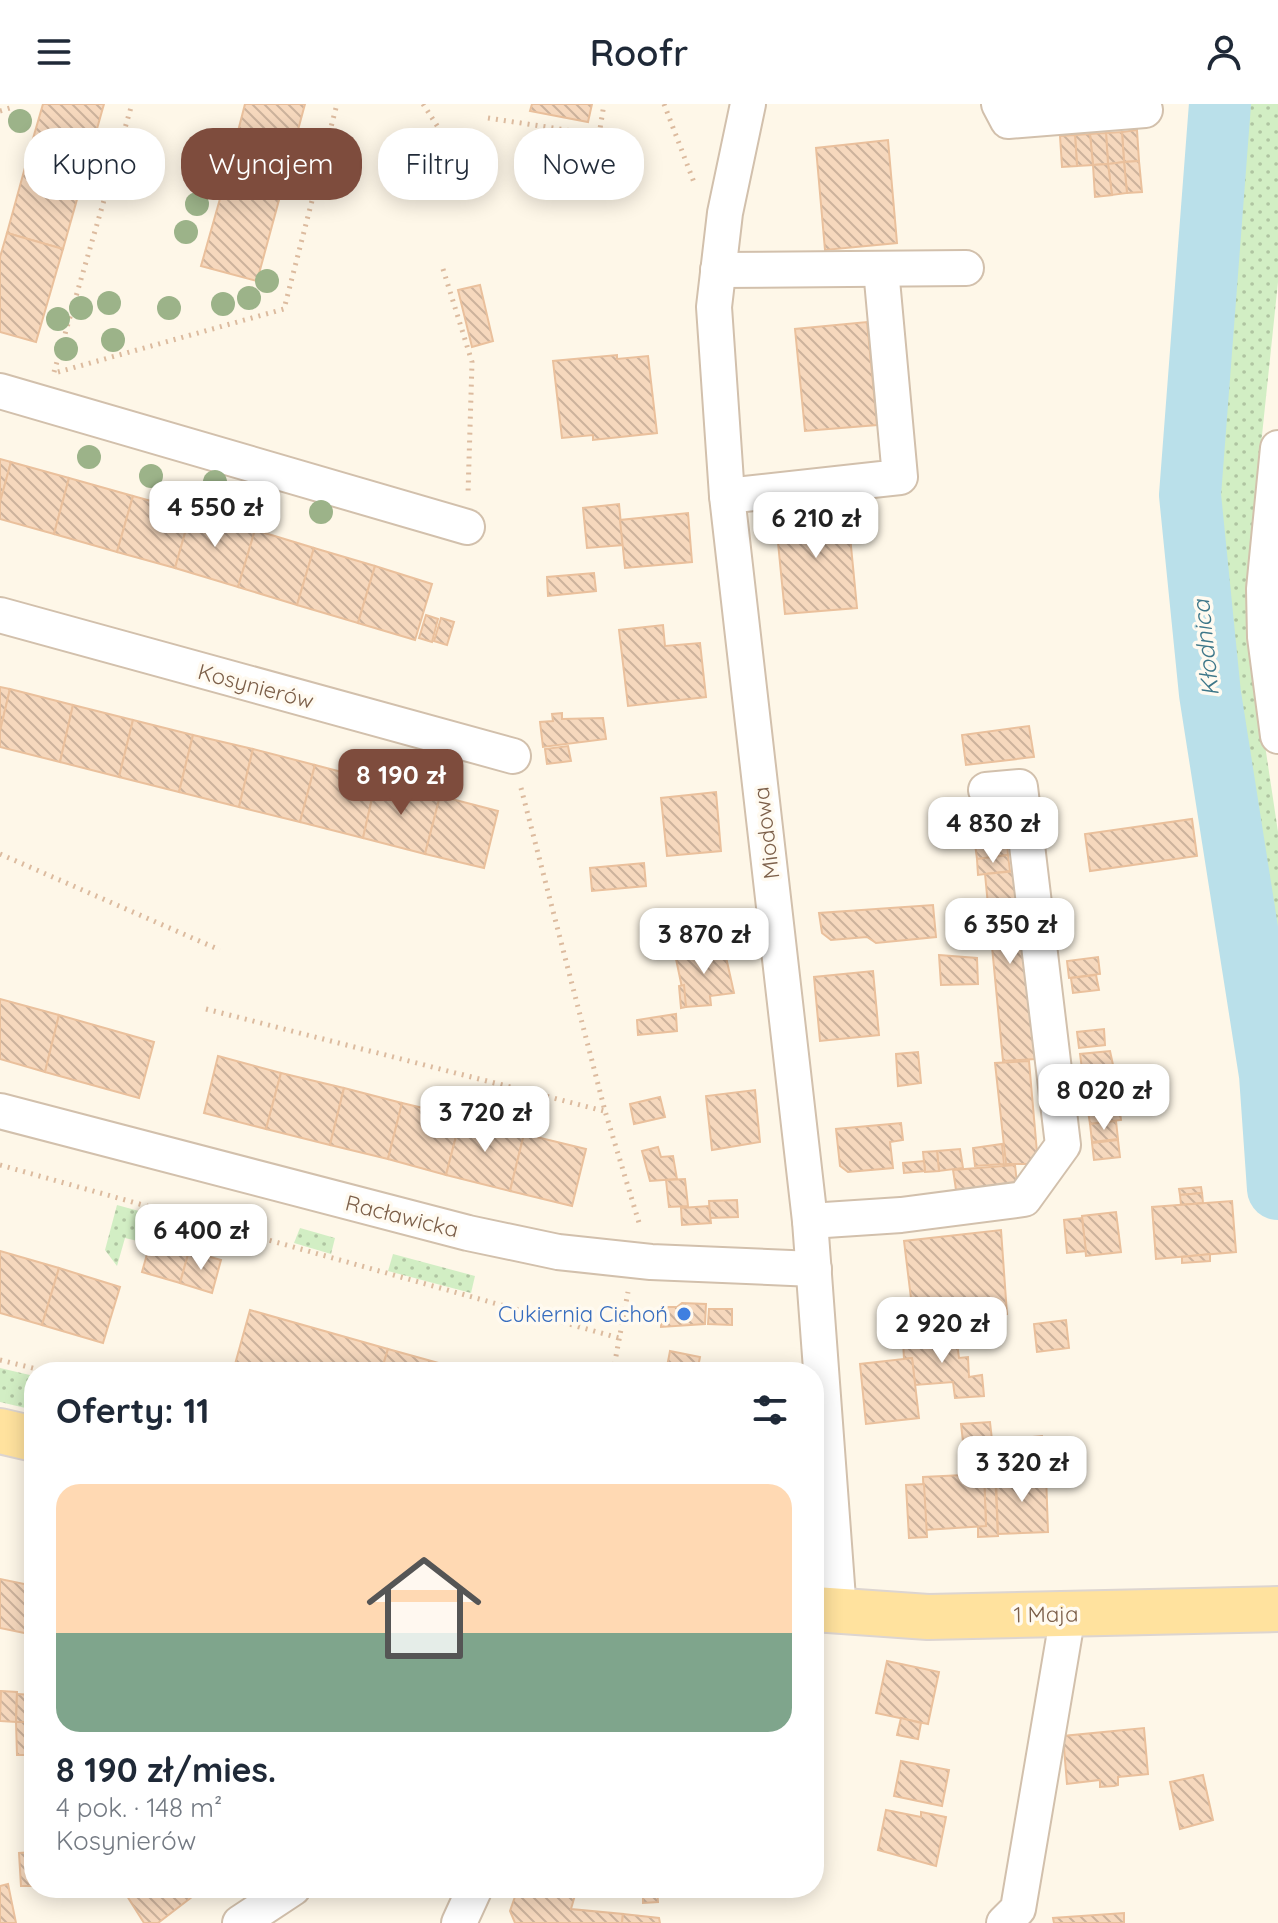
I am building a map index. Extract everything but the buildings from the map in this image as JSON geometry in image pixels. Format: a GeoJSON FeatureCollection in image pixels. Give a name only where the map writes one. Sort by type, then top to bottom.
{"type":"FeatureCollection","features":[{"type":"Feature","properties":{"kind":"main road"},"geometry":{"type":"LineString","coordinates":[[0,1431],[24,1437]]}},
{"type":"Feature","properties":{"kind":"main road","name":"1 Maja"},"geometry":{"type":"LineString","coordinates":[[826,1610],[928,1617],[1278,1609]]}},
{"type":"Feature","properties":{"kind":"street","name":"Miodowa"},"geometry":{"type":"LineString","coordinates":[[748,104],[725,213],[714,307],[727,496],[810,1221],[817,1362]]}},
{"type":"Feature","properties":{"kind":"street"},"geometry":{"type":"LineString","coordinates":[[999,104],[1008,121],[1145,110]]}},
{"type":"Feature","properties":{"kind":"street"},"geometry":{"type":"LineString","coordinates":[[718,270],[966,268]]}},
{"type":"Feature","properties":{"kind":"street"},"geometry":{"type":"LineString","coordinates":[[727,496],[900,477],[881,269]]}},
{"type":"Feature","properties":{"kind":"street"},"geometry":{"type":"LineString","coordinates":[[0,391],[467,527]]}},
{"type":"Feature","properties":{"kind":"street"},"geometry":{"type":"LineString","coordinates":[[1278,448],[1264,589],[1265,637],[1278,736]]}},
{"type":"Feature","properties":{"kind":"street","name":"Kosynierów"},"geometry":{"type":"LineString","coordinates":[[0,615],[513,756]]}},
{"type":"Feature","properties":{"kind":"street"},"geometry":{"type":"LineString","coordinates":[[810,1221],[901,1215],[1024,1199],[1063,1145],[1020,787],[986,790]]}},
{"type":"Feature","properties":{"kind":"street","name":"Racławicka"},"geometry":{"type":"LineString","coordinates":[[0,1111],[468,1233],[558,1252],[642,1261],[814,1269]]}},
{"type":"Feature","properties":{"kind":"street","name":"Miodowa"},"geometry":{"type":"LineString","coordinates":[[824,1553],[826,1610]]}},
{"type":"Feature","properties":{"kind":"street"},"geometry":{"type":"LineString","coordinates":[[1004,1923],[1018,1909],[1068,1614]]}},
{"type":"Feature","properties":{"kind":"street"},"geometry":{"type":"LineString","coordinates":[[240,1923],[278,1898]]}},
{"type":"Feature","properties":{"kind":"street"},"geometry":{"type":"LineString","coordinates":[[459,1923],[470,1898]]}},
{"type":"Feature","properties":{"kind":"path"},"geometry":{"type":"LineString","coordinates":[[0,111],[10,108],[12,104]]}},
{"type":"Feature","properties":{"kind":"path"},"geometry":{"type":"LineString","coordinates":[[132,104],[53,374],[284,309],[337,104]]}},
{"type":"Feature","properties":{"kind":"path"},"geometry":{"type":"LineString","coordinates":[[423,104],[439,128]]}},
{"type":"Feature","properties":{"kind":"path"},"geometry":{"type":"LineString","coordinates":[[488,118],[599,135],[604,104]]}},
{"type":"Feature","properties":{"kind":"path"},"geometry":{"type":"LineString","coordinates":[[664,104],[699,195]]}},
{"type":"Feature","properties":{"kind":"path"},"geometry":{"type":"LineString","coordinates":[[443,269],[472,362],[467,527]]}},
{"type":"Feature","properties":{"kind":"path"},"geometry":{"type":"LineString","coordinates":[[513,756],[642,1261],[615,1362]]}},
{"type":"Feature","properties":{"kind":"path"},"geometry":{"type":"LineString","coordinates":[[0,854],[220,950]]}},
{"type":"Feature","properties":{"kind":"path"},"geometry":{"type":"LineString","coordinates":[[206,1009],[605,1111]]}},
{"type":"Feature","properties":{"kind":"path"},"geometry":{"type":"LineString","coordinates":[[0,1165],[619,1338]]}},
{"type":"Feature","properties":{"kind":"path"},"geometry":{"type":"LineString","coordinates":[[0,1360],[24,1366]]}},
{"type":"Feature","properties":{"kind":"green space"},"geometry":{"type":"Polygon","coordinates":[[[1226,104],[1278,104],[1278,282],[1250,550],[1249,609],[1253,665],[1278,832],[1278,1158],[1274,1074],[1216,694],[1196,496],[1226,104]]]}},
{"type":"Feature","properties":{"kind":"green space"},"geometry":{"type":"Polygon","coordinates":[[[117,1205],[157,1216],[150,1244],[125,1238],[117,1266],[105,1250],[117,1205]]]}},
{"type":"Feature","properties":{"kind":"green space"},"geometry":{"type":"Polygon","coordinates":[[[300,1228],[335,1238],[331,1254],[294,1243],[300,1228]]]}},
{"type":"Feature","properties":{"kind":"green space"},"geometry":{"type":"Polygon","coordinates":[[[393,1254],[475,1276],[471,1293],[388,1271],[393,1254]]]}},
{"type":"Feature","properties":{"kind":"green space"},"geometry":{"type":"Polygon","coordinates":[[[0,1368],[24,1374],[24,1408],[0,1402],[0,1368]]]}},
{"type":"Feature","properties":{"kind":"waterway","name":"Kłodnica"},"geometry":{"type":"LineString","coordinates":[[1220,104],[1190,495],[1210,694],[1270,1075],[1278,1189]]}},
{"type":"Feature","properties":{"kind":"place","name":"Cukiernia Cichoń"},"geometry":{"type":"Point","coordinates":[684,1314]}}]}
